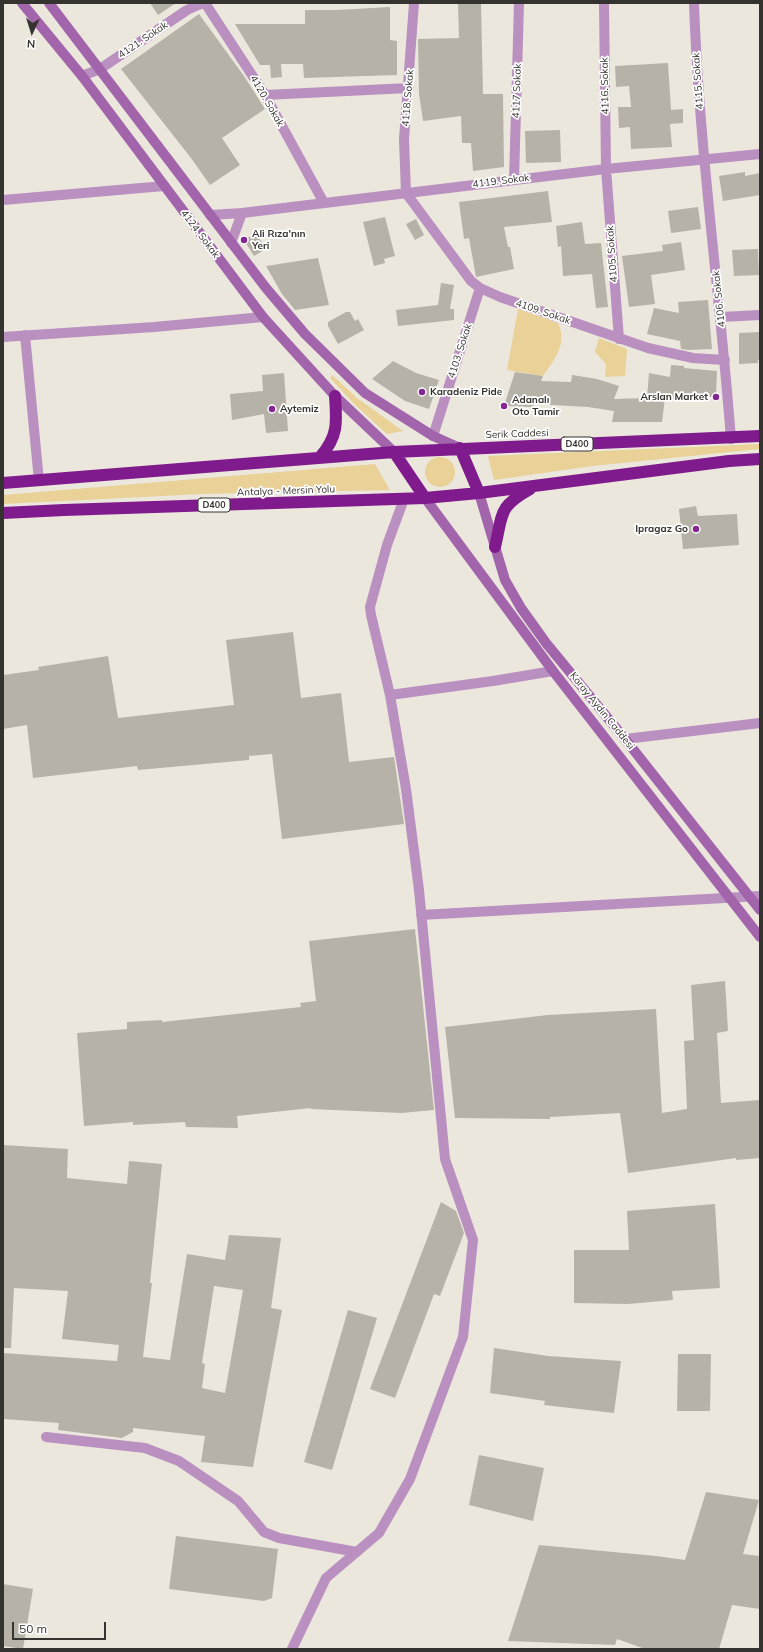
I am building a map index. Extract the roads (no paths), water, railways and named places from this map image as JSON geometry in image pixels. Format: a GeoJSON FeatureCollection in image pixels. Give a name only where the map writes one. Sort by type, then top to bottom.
{"type":"FeatureCollection","features":[{"type":"Feature","properties":{"kind":"highway"},"geometry":{"type":"LineString","coordinates":[[320,457],[332,442],[334,434],[336,413],[335,396]]}},
{"type":"Feature","properties":{"kind":"highway","name":"Serik Caddesi"},"geometry":{"type":"LineString","coordinates":[[394,452],[460,448],[731,439],[760,436]]}},
{"type":"Feature","properties":{"kind":"highway"},"geometry":{"type":"LineString","coordinates":[[460,448],[479,493]]}},
{"type":"Feature","properties":{"kind":"highway"},"geometry":{"type":"LineString","coordinates":[[394,452],[425,498]]}},
{"type":"Feature","properties":{"kind":"highway","name":"D400"},"geometry":{"type":"LineString","coordinates":[[3,483],[394,452]]}},
{"type":"Feature","properties":{"kind":"highway","name":"D400"},"geometry":{"type":"LineString","coordinates":[[425,498],[537,486],[729,461],[760,459]]}},
{"type":"Feature","properties":{"kind":"highway"},"geometry":{"type":"LineString","coordinates":[[495,547],[503,510],[512,500],[537,486]]}},
{"type":"Feature","properties":{"kind":"highway","name":"Antalya - Mersin Yolu"},"geometry":{"type":"LineString","coordinates":[[3,513],[425,498]]}},
{"type":"Feature","properties":{"kind":"main road","name":"4124. Sokak"},"geometry":{"type":"LineString","coordinates":[[22,3],[82,76],[263,316],[335,396],[394,452]]}},
{"type":"Feature","properties":{"kind":"main road"},"geometry":{"type":"LineString","coordinates":[[49,3],[279,306],[326,356],[365,393],[434,436],[460,448]]}},
{"type":"Feature","properties":{"kind":"main road","name":"Koray Aydın Caddesi"},"geometry":{"type":"LineString","coordinates":[[479,493],[504,580],[521,608],[546,644],[755,897],[760,910]]}},
{"type":"Feature","properties":{"kind":"main road"},"geometry":{"type":"LineString","coordinates":[[425,498],[553,670],[760,937]]}},
{"type":"Feature","properties":{"kind":"street","name":"4121. Sokak"},"geometry":{"type":"LineString","coordinates":[[82,76],[100,69],[187,10],[204,3]]}},
{"type":"Feature","properties":{"kind":"street","name":"4120. Sokak"},"geometry":{"type":"LineString","coordinates":[[204,3],[265,94],[324,203]]}},
{"type":"Feature","properties":{"kind":"street","name":"4118. Sokak"},"geometry":{"type":"LineString","coordinates":[[406,193],[404,138],[409,88],[414,3]]}},
{"type":"Feature","properties":{"kind":"street","name":"4117 Sokak"},"geometry":{"type":"LineString","coordinates":[[514,180],[519,3]]}},
{"type":"Feature","properties":{"kind":"street","name":"4116. Sokak"},"geometry":{"type":"LineString","coordinates":[[604,3],[606,169]]}},
{"type":"Feature","properties":{"kind":"street","name":"4115. Sokak"},"geometry":{"type":"LineString","coordinates":[[694,3],[704,160]]}},
{"type":"Feature","properties":{"kind":"street"},"geometry":{"type":"LineString","coordinates":[[265,94],[409,88]]}},
{"type":"Feature","properties":{"kind":"street","name":"4119. Sokak"},"geometry":{"type":"LineString","coordinates":[[210,215],[242,213],[606,169],[760,154]]}},
{"type":"Feature","properties":{"kind":"street","name":"4106. Sokak"},"geometry":{"type":"LineString","coordinates":[[704,160],[721,317],[731,439]]}},
{"type":"Feature","properties":{"kind":"street","name":"4105. Sokak"},"geometry":{"type":"LineString","coordinates":[[606,169],[619,339]]}},
{"type":"Feature","properties":{"kind":"street"},"geometry":{"type":"LineString","coordinates":[[3,200],[164,186]]}},
{"type":"Feature","properties":{"kind":"street","name":"4109. Sokak"},"geometry":{"type":"LineString","coordinates":[[406,193],[470,281],[480,288],[619,339],[667,354],[693,358],[725,360]]}},
{"type":"Feature","properties":{"kind":"street"},"geometry":{"type":"LineString","coordinates":[[231,243],[242,213]]}},
{"type":"Feature","properties":{"kind":"street","name":"4103. Sokak"},"geometry":{"type":"LineString","coordinates":[[434,436],[480,288]]}},
{"type":"Feature","properties":{"kind":"street"},"geometry":{"type":"LineString","coordinates":[[721,317],[760,315]]}},
{"type":"Feature","properties":{"kind":"street"},"geometry":{"type":"LineString","coordinates":[[3,337],[263,316]]}},
{"type":"Feature","properties":{"kind":"street"},"geometry":{"type":"LineString","coordinates":[[25,335],[39,481]]}},
{"type":"Feature","properties":{"kind":"street"},"geometry":{"type":"LineString","coordinates":[[292,1649],[326,1578],[379,1533],[410,1479],[463,1336],[474,1240],[445,1159],[421,915],[406,789],[390,694],[371,623],[370,607],[386,545],[404,499]]}},
{"type":"Feature","properties":{"kind":"street"},"geometry":{"type":"LineString","coordinates":[[390,694],[500,680],[553,670]]}},
{"type":"Feature","properties":{"kind":"street"},"geometry":{"type":"LineString","coordinates":[[625,739],[760,723]]}},
{"type":"Feature","properties":{"kind":"street"},"geometry":{"type":"LineString","coordinates":[[421,915],[755,897]]}},
{"type":"Feature","properties":{"kind":"street"},"geometry":{"type":"LineString","coordinates":[[46,1437],[145,1448],[179,1461],[238,1501],[264,1532],[279,1538],[357,1552]]}},
{"type":"Feature","properties":{"kind":"place","name":"Ali Rıza'nın Yeri"},"geometry":{"type":"Point","coordinates":[244,240]}},
{"type":"Feature","properties":{"kind":"place","name":"Karadeniz Pide"},"geometry":{"type":"Point","coordinates":[422,392]}},
{"type":"Feature","properties":{"kind":"place","name":"Arslan Market"},"geometry":{"type":"Point","coordinates":[716,397]}},
{"type":"Feature","properties":{"kind":"place","name":"Adanalı Oto Tamir"},"geometry":{"type":"Point","coordinates":[504,406]}},
{"type":"Feature","properties":{"kind":"place","name":"Aytemiz"},"geometry":{"type":"Point","coordinates":[272,409]}},
{"type":"Feature","properties":{"kind":"place","name":"Ipragaz Go"},"geometry":{"type":"Point","coordinates":[696,529]}}]}
